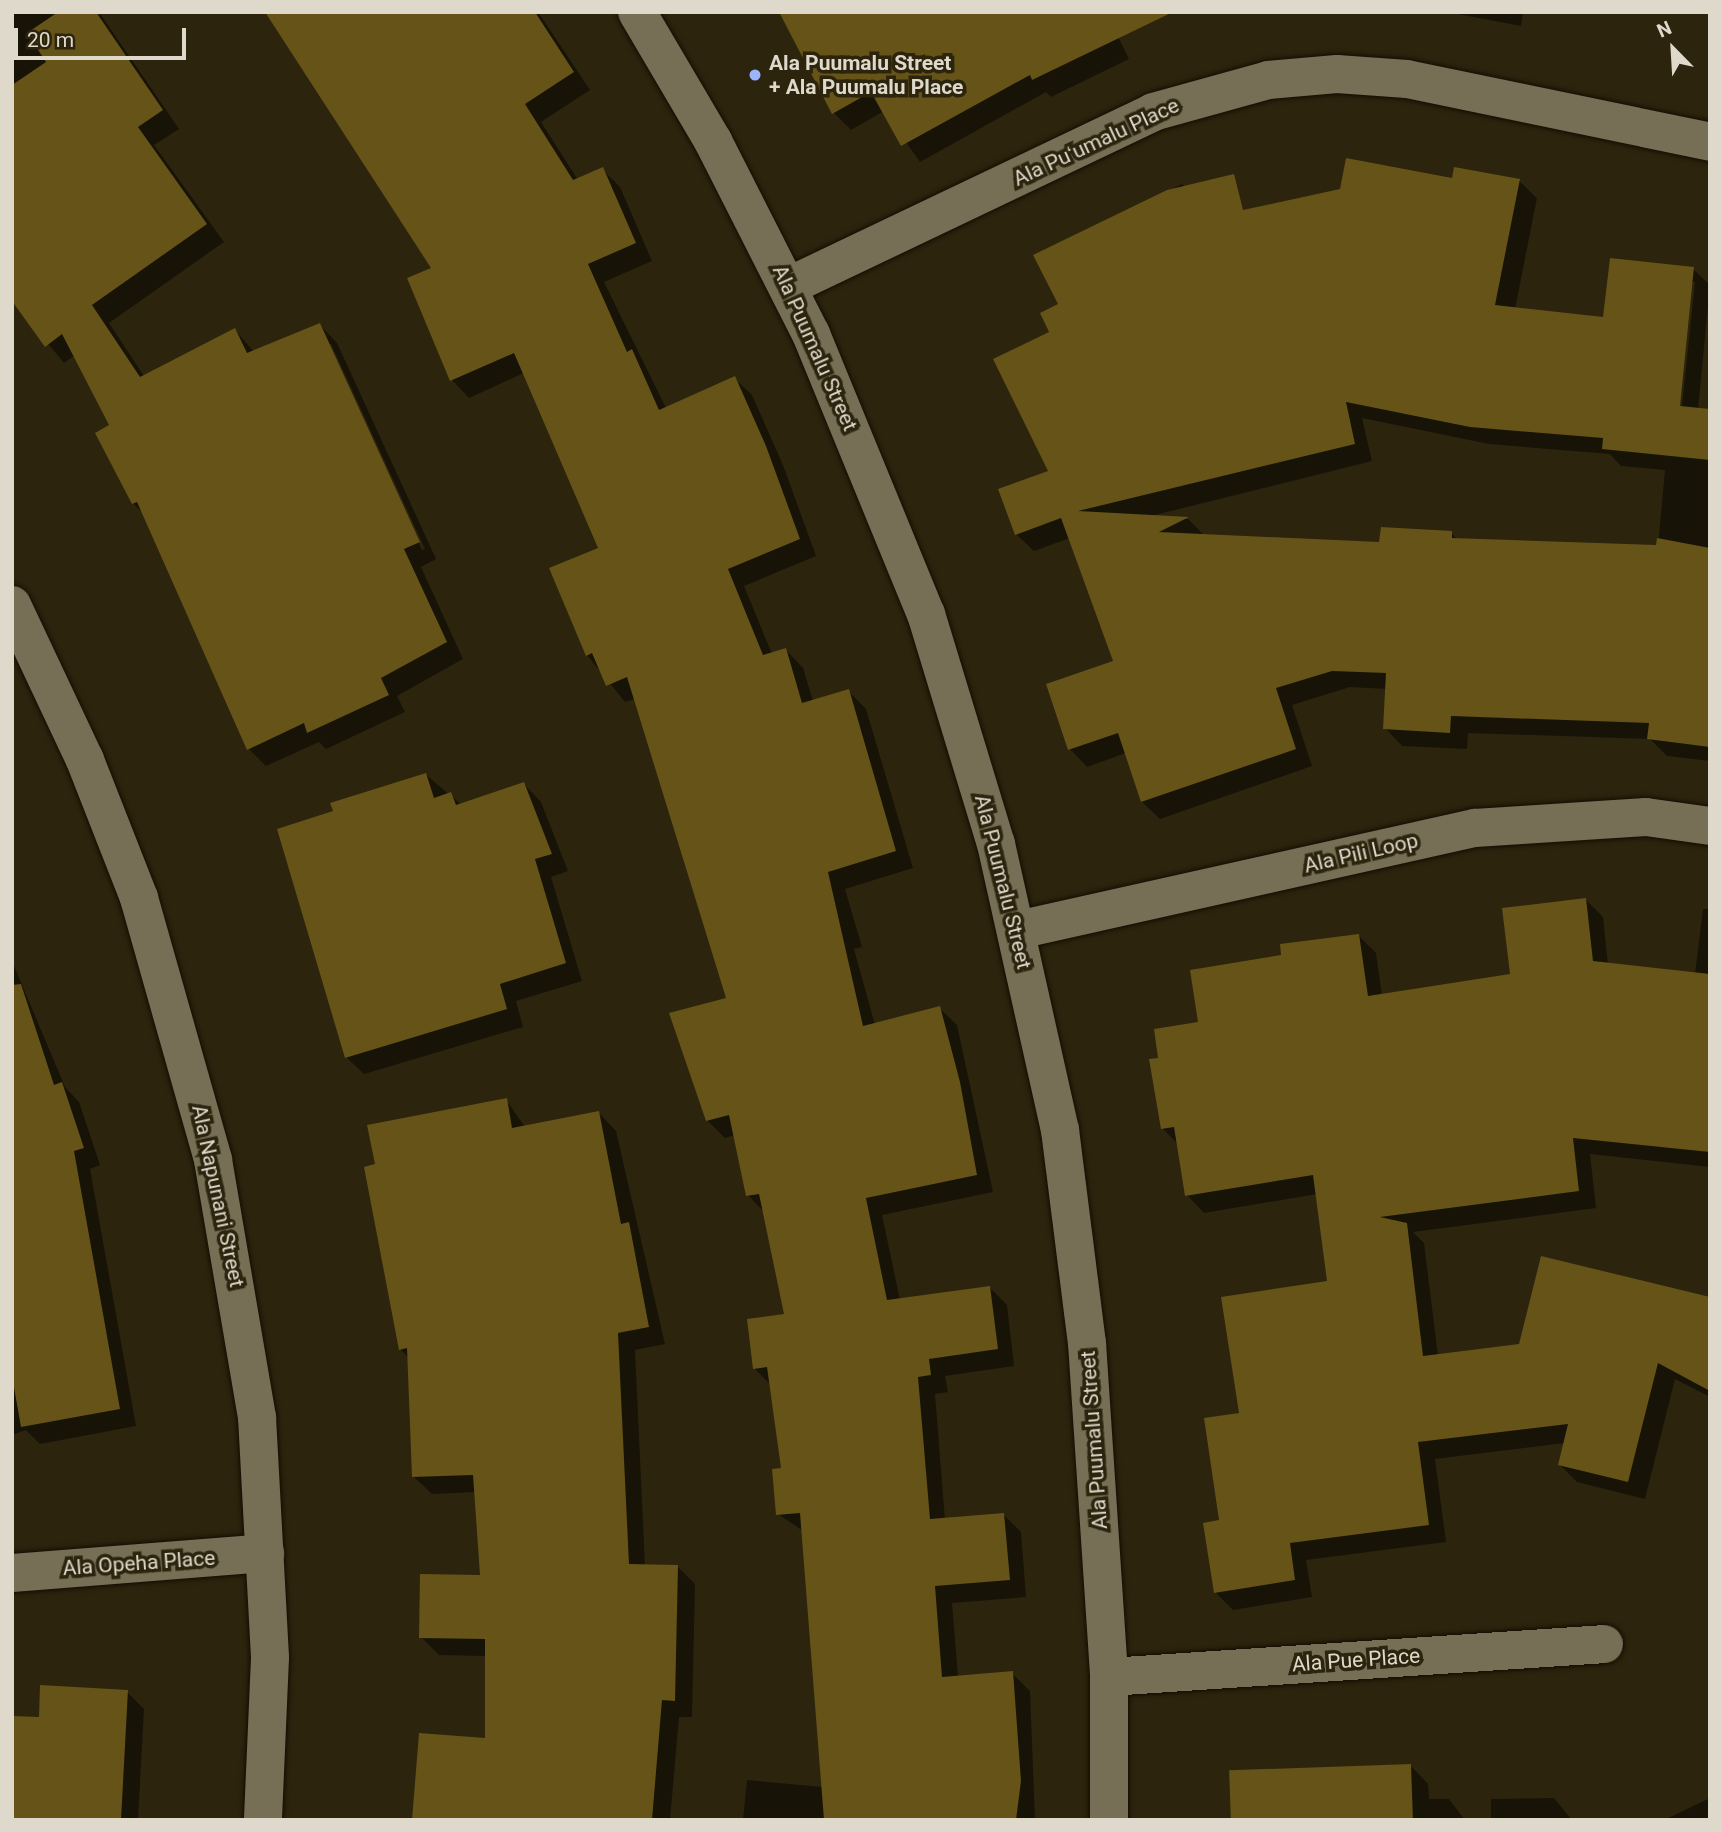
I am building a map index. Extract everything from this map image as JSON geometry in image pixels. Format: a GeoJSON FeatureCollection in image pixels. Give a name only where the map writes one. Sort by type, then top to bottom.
{"type":"FeatureCollection","features":[{"type":"Feature","properties":{"kind":"street","name":"Ala Puumalu Street"},"geometry":{"type":"LineString","coordinates":[[637,12],[789,286],[926,614],[1018,930],[1074,1230],[1109,1676],[1110,1820]]}},
{"type":"Feature","properties":{"kind":"street","name":"Ala Puʻumalu Place"},"geometry":{"type":"LineString","coordinates":[[789,286],[1153,112],[1268,80],[1337,74],[1407,79],[1710,142]]}},
{"type":"Feature","properties":{"kind":"street","name":"Ala Napunani Street"},"geometry":{"type":"LineString","coordinates":[[12,605],[85,760],[134,885],[183,1048],[239,1284],[265,1553],[270,1658],[263,1820]]}},
{"type":"Feature","properties":{"kind":"street","name":"Ala Pili Loop"},"geometry":{"type":"LineString","coordinates":[[1018,930],[1475,828],[1646,817],[1710,826]]}},
{"type":"Feature","properties":{"kind":"street","name":"Ala Opeha Place"},"geometry":{"type":"LineString","coordinates":[[12,1573],[265,1553]]}},
{"type":"Feature","properties":{"kind":"street","name":"Ala Pue Place"},"geometry":{"type":"LineString","coordinates":[[1109,1676],[1604,1644]]}},
{"type":"Feature","properties":{"kind":"building"},"geometry":{"type":"Polygon","coordinates":[[[58,12],[96,12],[163,110],[138,127],[207,224],[92,305],[140,377],[235,328],[247,353],[320,323],[420,542],[404,549],[447,642],[381,678],[389,695],[307,733],[304,723],[247,750],[137,502],[132,504],[95,433],[109,425],[62,334],[45,347],[12,301],[12,85],[46,62],[27,33],[58,12]]]}},
{"type":"Feature","properties":{"kind":"building"},"geometry":{"type":"Polygon","coordinates":[[[265,12],[535,12],[574,72],[525,104],[573,180],[603,167],[636,243],[588,264],[627,352],[632,349],[659,410],[735,376],[766,446],[800,539],[728,569],[763,655],[786,648],[802,703],[849,689],[896,851],[828,872],[863,1026],[940,1006],[960,1082],[977,1175],[866,1198],[887,1300],[990,1286],[998,1349],[929,1359],[931,1375],[918,1377],[930,1519],[1004,1513],[1010,1580],[935,1586],[942,1677],[1013,1671],[1021,1781],[1016,1820],[824,1820],[800,1513],[776,1515],[772,1469],[781,1468],[767,1367],[753,1369],[747,1319],[784,1314],[759,1194],[746,1196],[729,1115],[706,1121],[669,1013],[726,998],[627,677],[606,686],[592,653],[586,656],[549,568],[598,548],[514,353],[450,381],[407,278],[431,268],[265,12]]]}},
{"type":"Feature","properties":{"kind":"building"},"geometry":{"type":"Polygon","coordinates":[[[779,12],[1173,12],[1032,80],[1030,75],[901,146],[871,92],[832,114],[779,12]]]}},
{"type":"Feature","properties":{"kind":"building"},"geometry":{"type":"Polygon","coordinates":[[[1346,158],[1452,178],[1454,167],[1520,179],[1495,305],[1603,317],[1610,258],[1694,267],[1680,406],[1710,409],[1710,460],[1602,449],[1603,438],[1470,427],[1346,402],[1355,444],[1078,511],[1189,517],[1159,532],[1379,542],[1381,527],[1452,531],[1452,538],[1656,545],[1657,538],[1710,548],[1710,747],[1647,739],[1649,723],[1451,716],[1450,733],[1383,729],[1386,673],[1332,671],[1276,688],[1296,749],[1141,802],[1118,733],[1068,750],[1046,684],[1113,661],[1061,518],[1015,535],[998,489],[1048,471],[993,359],[1049,332],[1040,313],[1058,304],[1033,255],[1167,190],[1234,174],[1243,210],[1340,189],[1346,158]]]}},
{"type":"Feature","properties":{"kind":"building"},"geometry":{"type":"Polygon","coordinates":[[[426,773],[434,798],[451,792],[456,805],[524,782],[552,854],[535,859],[566,963],[500,984],[507,1009],[345,1058],[277,829],[333,811],[330,803],[426,773]]]}},
{"type":"Feature","properties":{"kind":"building"},"geometry":{"type":"Polygon","coordinates":[[[1586,898],[1593,961],[1710,974],[1710,1152],[1573,1138],[1579,1191],[1380,1217],[1407,1223],[1423,1356],[1519,1344],[1541,1256],[1710,1297],[1710,1391],[1658,1363],[1628,1482],[1558,1465],[1568,1424],[1418,1442],[1429,1525],[1290,1543],[1295,1580],[1214,1593],[1203,1523],[1219,1520],[1204,1418],[1239,1413],[1221,1297],[1327,1281],[1313,1175],[1185,1196],[1174,1127],[1161,1129],[1149,1059],[1158,1058],[1154,1029],[1198,1022],[1190,970],[1281,955],[1280,944],[1359,934],[1368,996],[1510,974],[1502,908],[1586,898]]]}},
{"type":"Feature","properties":{"kind":"building"},"geometry":{"type":"Polygon","coordinates":[[[21,984],[54,1085],[62,1082],[84,1148],[74,1151],[120,1409],[21,1427],[12,1376],[12,985],[21,984]]]}},
{"type":"Feature","properties":{"kind":"building"},"geometry":{"type":"Polygon","coordinates":[[[507,1098],[512,1128],[599,1111],[621,1224],[629,1222],[649,1327],[618,1333],[629,1564],[678,1565],[675,1701],[662,1700],[652,1820],[412,1820],[419,1733],[485,1738],[485,1639],[419,1638],[420,1574],[480,1575],[473,1475],[412,1477],[407,1348],[399,1350],[364,1167],[375,1164],[367,1125],[507,1098]]]}},
{"type":"Feature","properties":{"kind":"building"},"geometry":{"type":"Polygon","coordinates":[[[40,1685],[128,1690],[121,1820],[12,1820],[12,1716],[39,1717],[40,1685]]]}},
{"type":"Feature","properties":{"kind":"building"},"geometry":{"type":"Polygon","coordinates":[[[1411,1764],[1413,1820],[1231,1820],[1229,1770],[1411,1764]]]}},
{"type":"Feature","properties":{"kind":"place","name":"Ala Puumalu Street + Ala Puumalu Place"},"geometry":{"type":"Point","coordinates":[755,75]}}]}
